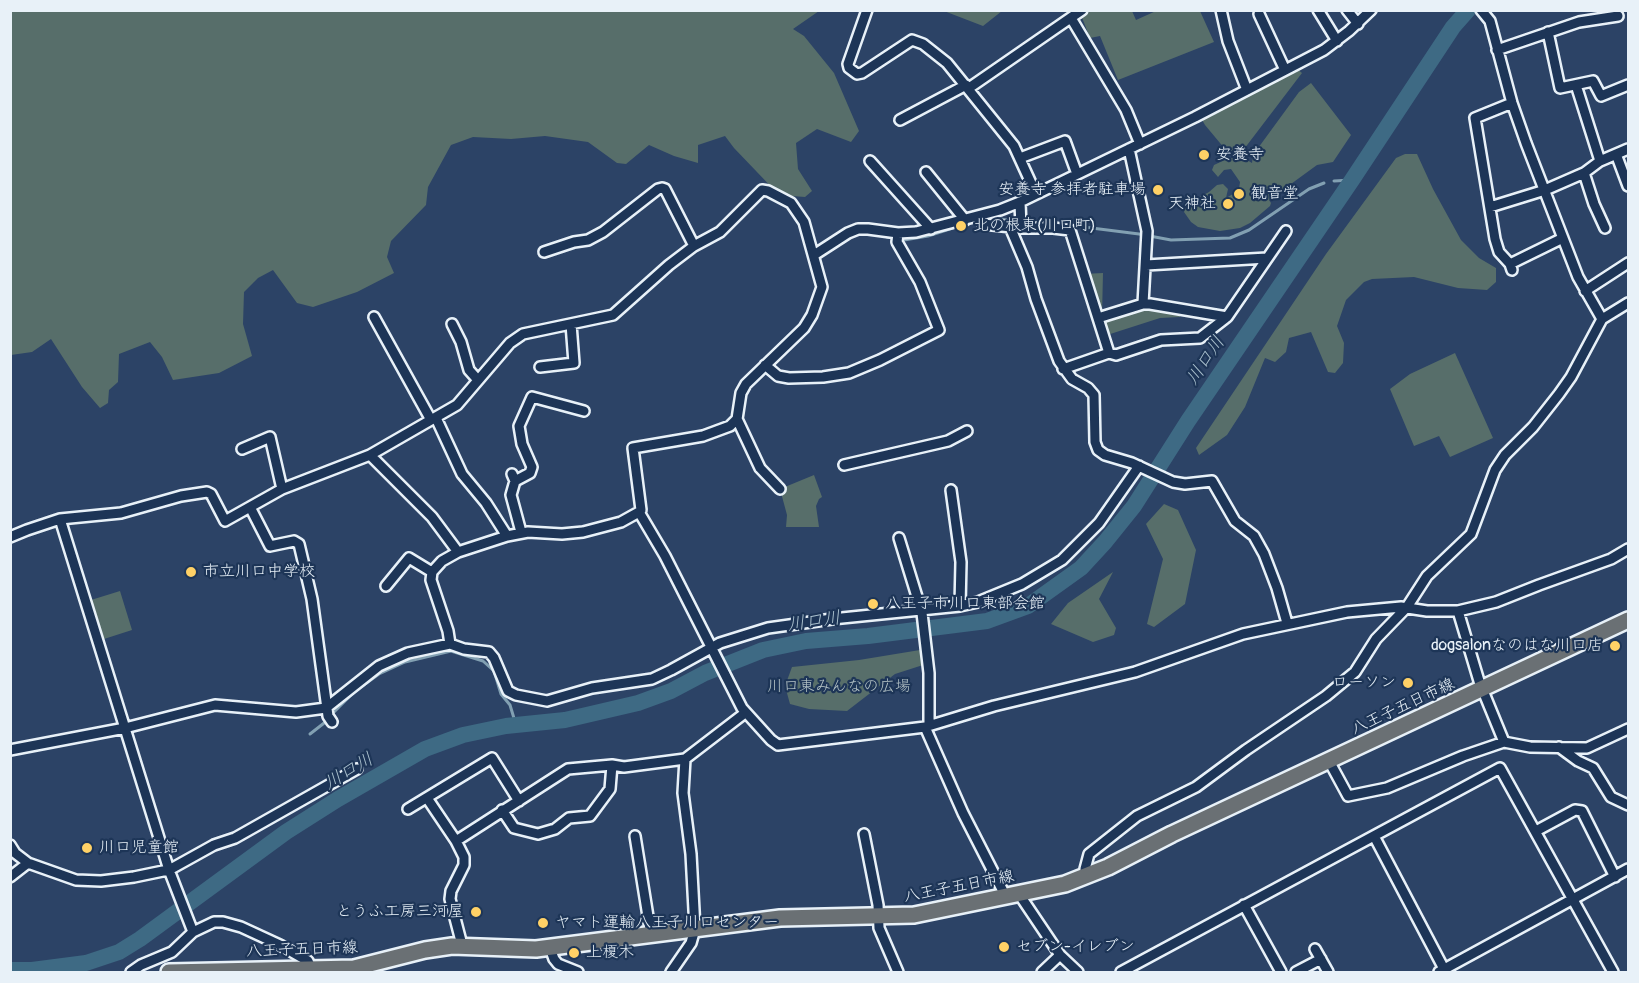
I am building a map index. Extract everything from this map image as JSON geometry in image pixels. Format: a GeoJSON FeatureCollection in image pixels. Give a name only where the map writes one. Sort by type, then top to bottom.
{"type":"FeatureCollection","features":[{"type":"Feature","properties":{"kind":"main road","name":"八王子五日市線"},"geometry":{"type":"LineString","coordinates":[[169,972],[312,970],[365,966],[425,950],[462,945],[521,950],[789,917],[914,915],[1065,884],[1089,876],[1172,834],[1629,620]]}},
{"type":"Feature","properties":{"kind":"street"},"geometry":{"type":"LineString","coordinates":[[867,10],[848,64],[853,72],[862,73],[912,40],[923,44],[947,63],[1014,146],[1036,194]]}},
{"type":"Feature","properties":{"kind":"street"},"geometry":{"type":"LineString","coordinates":[[900,120],[967,87],[1082,10]]}},
{"type":"Feature","properties":{"kind":"street"},"geometry":{"type":"LineString","coordinates":[[1221,10],[1228,41],[1247,90]]}},
{"type":"Feature","properties":{"kind":"street"},"geometry":{"type":"LineString","coordinates":[[1318,10],[1337,41]]}},
{"type":"Feature","properties":{"kind":"street"},"geometry":{"type":"LineString","coordinates":[[1347,10],[1358,24]]}},
{"type":"Feature","properties":{"kind":"street"},"geometry":{"type":"LineString","coordinates":[[814,255],[858,229],[868,228],[898,237],[965,220],[1020,202],[1285,70],[1337,41],[1371,10]]}},
{"type":"Feature","properties":{"kind":"street"},"geometry":{"type":"LineString","coordinates":[[1481,10],[1490,21],[1512,104],[1563,238],[1585,291],[1602,320]]}},
{"type":"Feature","properties":{"kind":"street"},"geometry":{"type":"LineString","coordinates":[[1259,14],[1285,70]]}},
{"type":"Feature","properties":{"kind":"street"},"geometry":{"type":"LineString","coordinates":[[1497,50],[1580,22],[1618,16]]}},
{"type":"Feature","properties":{"kind":"street"},"geometry":{"type":"LineString","coordinates":[[1071,18],[1126,110],[1140,144]]}},
{"type":"Feature","properties":{"kind":"street"},"geometry":{"type":"LineString","coordinates":[[1548,32],[1560,88],[1593,81],[1601,96],[1629,85]]}},
{"type":"Feature","properties":{"kind":"street"},"geometry":{"type":"LineString","coordinates":[[1576,85],[1600,162]]}},
{"type":"Feature","properties":{"kind":"street"},"geometry":{"type":"LineString","coordinates":[[1512,104],[1475,118],[1499,252],[1511,267],[1563,238]]}},
{"type":"Feature","properties":{"kind":"street"},"geometry":{"type":"LineString","coordinates":[[1020,158],[1065,141],[1077,174]]}},
{"type":"Feature","properties":{"kind":"street"},"geometry":{"type":"LineString","coordinates":[[1129,149],[1147,236],[1143,304]]}},
{"type":"Feature","properties":{"kind":"street"},"geometry":{"type":"LineString","coordinates":[[1490,207],[1545,190],[1584,173],[1600,162],[1629,149]]}},
{"type":"Feature","properties":{"kind":"street"},"geometry":{"type":"LineString","coordinates":[[1616,154],[1629,186]]}},
{"type":"Feature","properties":{"kind":"street"},"geometry":{"type":"LineString","coordinates":[[870,161],[931,229]]}},
{"type":"Feature","properties":{"kind":"street"},"geometry":{"type":"LineString","coordinates":[[926,172],[965,220]]}},
{"type":"Feature","properties":{"kind":"street"},"geometry":{"type":"LineString","coordinates":[[1584,173],[1605,228]]}},
{"type":"Feature","properties":{"kind":"street"},"geometry":{"type":"LineString","coordinates":[[544,252],[588,240],[603,232],[662,188],[665,189],[694,246]]}},
{"type":"Feature","properties":{"kind":"street"},"geometry":{"type":"LineString","coordinates":[[10,537],[60,519],[121,513],[181,496],[207,492],[211,494],[225,521],[282,489],[370,455],[457,405],[510,343],[523,334],[613,315],[664,269],[694,246],[720,232],[762,190],[776,194],[791,203],[804,222],[822,287],[812,315],[804,328],[743,388],[737,419],[730,426],[703,436],[633,448],[641,510],[621,522],[583,532],[521,532],[458,552],[442,561],[432,572],[431,580],[450,644]]}},
{"type":"Feature","properties":{"kind":"street"},"geometry":{"type":"LineString","coordinates":[[1020,202],[1021,224]]}},
{"type":"Feature","properties":{"kind":"street"},"geometry":{"type":"LineString","coordinates":[[978,216],[983,224],[1010,227],[1021,224],[1070,230],[1109,353]]}},
{"type":"Feature","properties":{"kind":"street"},"geometry":{"type":"LineString","coordinates":[[1010,227],[1027,267],[1036,299],[1063,369],[1072,379],[1088,388],[1094,395],[1095,442],[1098,450],[1170,480],[1185,484],[1212,481],[1235,521],[1254,536],[1264,554],[1287,623]]}},
{"type":"Feature","properties":{"kind":"street"},"geometry":{"type":"LineString","coordinates":[[1063,369],[1109,353],[1116,355],[1161,340],[1200,338],[1227,317],[1286,231]]}},
{"type":"Feature","properties":{"kind":"street"},"geometry":{"type":"LineString","coordinates":[[765,365],[778,376],[789,378],[823,377],[849,373],[939,330],[920,282],[898,237]]}},
{"type":"Feature","properties":{"kind":"street"},"geometry":{"type":"LineString","coordinates":[[1146,265],[1267,258]]}},
{"type":"Feature","properties":{"kind":"street"},"geometry":{"type":"LineString","coordinates":[[1585,291],[1629,263]]}},
{"type":"Feature","properties":{"kind":"street"},"geometry":{"type":"LineString","coordinates":[[1089,876],[1085,869],[1089,854],[1137,816],[1196,787],[1326,696],[1355,672],[1376,639],[1407,607],[1427,576],[1470,534],[1495,470],[1505,455],[1533,427],[1559,394],[1571,377],[1602,320],[1629,303]]}},
{"type":"Feature","properties":{"kind":"street"},"geometry":{"type":"LineString","coordinates":[[1098,318],[1143,304],[1194,310],[1227,317]]}},
{"type":"Feature","properties":{"kind":"street"},"geometry":{"type":"LineString","coordinates":[[374,317],[434,419],[462,474],[486,502],[507,536]]}},
{"type":"Feature","properties":{"kind":"street"},"geometry":{"type":"LineString","coordinates":[[452,324],[461,342],[469,370],[477,379]]}},
{"type":"Feature","properties":{"kind":"street"},"geometry":{"type":"LineString","coordinates":[[540,367],[574,363],[571,324]]}},
{"type":"Feature","properties":{"kind":"street"},"geometry":{"type":"LineString","coordinates":[[521,532],[511,495],[513,478],[530,472],[532,466],[522,444],[519,426],[532,397],[584,411]]}},
{"type":"Feature","properties":{"kind":"street"},"geometry":{"type":"LineString","coordinates":[[737,419],[760,468],[780,489]]}},
{"type":"Feature","properties":{"kind":"street"},"geometry":{"type":"LineString","coordinates":[[844,465],[948,441],[967,431]]}},
{"type":"Feature","properties":{"kind":"street"},"geometry":{"type":"LineString","coordinates":[[242,449],[270,437],[282,489]]}},
{"type":"Feature","properties":{"kind":"street"},"geometry":{"type":"LineString","coordinates":[[370,455],[432,517],[458,552]]}},
{"type":"Feature","properties":{"kind":"street"},"geometry":{"type":"LineString","coordinates":[[10,750],[125,728],[215,705],[328,715],[379,666],[408,653],[450,644],[489,651],[508,691],[516,695],[547,701],[592,688],[652,679],[713,651],[720,643],[754,631],[782,625],[922,611],[978,602],[1016,586],[1062,560],[1099,523],[1140,467]]}},
{"type":"Feature","properties":{"kind":"street"},"geometry":{"type":"LineString","coordinates":[[951,490],[961,562],[960,606]]}},
{"type":"Feature","properties":{"kind":"street"},"geometry":{"type":"LineString","coordinates":[[250,507],[270,546],[294,541],[299,544],[312,599],[328,715]]}},
{"type":"Feature","properties":{"kind":"street"},"geometry":{"type":"LineString","coordinates":[[639,512],[665,556],[745,713],[778,745],[927,726],[994,706],[1135,672],[1234,636],[1287,623],[1347,612],[1407,607],[1427,611],[1458,611],[1496,602],[1611,559],[1629,549]]}},
{"type":"Feature","properties":{"kind":"street"},"geometry":{"type":"LineString","coordinates":[[60,519],[169,870],[193,932]]}},
{"type":"Feature","properties":{"kind":"street"},"geometry":{"type":"LineString","coordinates":[[899,538],[922,611],[929,673],[927,726],[963,813],[1012,896],[1060,955],[1078,972]]}},
{"type":"Feature","properties":{"kind":"street"},"geometry":{"type":"LineString","coordinates":[[386,586],[409,558],[432,572]]}},
{"type":"Feature","properties":{"kind":"street"},"geometry":{"type":"LineString","coordinates":[[1458,611],[1482,689],[1504,742]]}},
{"type":"Feature","properties":{"kind":"street"},"geometry":{"type":"LineString","coordinates":[[456,841],[568,769],[612,765],[624,767],[685,759],[745,713]]}},
{"type":"Feature","properties":{"kind":"street"},"geometry":{"type":"LineString","coordinates":[[1329,761],[1347,796],[1387,788],[1463,756],[1504,742],[1530,747],[1587,748],[1629,729]]}},
{"type":"Feature","properties":{"kind":"street"},"geometry":{"type":"LineString","coordinates":[[1559,747],[1578,761],[1593,768],[1611,797],[1629,805]]}},
{"type":"Feature","properties":{"kind":"street"},"geometry":{"type":"LineString","coordinates":[[408,809],[492,758],[519,801]]}},
{"type":"Feature","properties":{"kind":"street"},"geometry":{"type":"LineString","coordinates":[[671,972],[691,943],[695,929],[691,854],[683,793],[685,759]]}},
{"type":"Feature","properties":{"kind":"street"},"geometry":{"type":"LineString","coordinates":[[502,810],[514,828],[538,834],[555,829],[569,818],[591,816],[610,789],[612,765]]}},
{"type":"Feature","properties":{"kind":"street"},"geometry":{"type":"LineString","coordinates":[[1121,972],[1500,768],[1613,972]]}},
{"type":"Feature","properties":{"kind":"street"},"geometry":{"type":"LineString","coordinates":[[10,845],[15,853],[28,863],[76,880],[134,878],[169,870],[214,845],[235,838],[357,769]]}},
{"type":"Feature","properties":{"kind":"street"},"geometry":{"type":"LineString","coordinates":[[428,798],[464,857],[464,865],[451,891],[450,899],[462,945]]}},
{"type":"Feature","properties":{"kind":"street"},"geometry":{"type":"LineString","coordinates":[[1536,831],[1575,810],[1582,811],[1615,877]]}},
{"type":"Feature","properties":{"kind":"street"},"geometry":{"type":"LineString","coordinates":[[864,834],[879,928],[898,972]]}},
{"type":"Feature","properties":{"kind":"street"},"geometry":{"type":"LineString","coordinates":[[635,836],[651,935]]}},
{"type":"Feature","properties":{"kind":"street"},"geometry":{"type":"LineString","coordinates":[[1374,836],[1447,970],[1629,869]]}},
{"type":"Feature","properties":{"kind":"street"},"geometry":{"type":"LineString","coordinates":[[10,877],[28,863]]}},
{"type":"Feature","properties":{"kind":"street"},"geometry":{"type":"LineString","coordinates":[[1244,905],[1281,972]]}},
{"type":"Feature","properties":{"kind":"street"},"geometry":{"type":"LineString","coordinates":[[131,972],[141,965],[172,952],[193,932],[214,922],[235,925],[280,945],[308,961],[312,970]]}},
{"type":"Feature","properties":{"kind":"street"},"geometry":{"type":"LineString","coordinates":[[550,948],[558,964],[578,972]]}},
{"type":"Feature","properties":{"kind":"street"},"geometry":{"type":"LineString","coordinates":[[1315,949],[1328,972]]}},
{"type":"Feature","properties":{"kind":"street"},"geometry":{"type":"LineString","coordinates":[[1042,972],[1060,955]]}},
{"type":"Feature","properties":{"kind":"street"},"geometry":{"type":"LineString","coordinates":[[1296,972],[1321,959]]}},
{"type":"Feature","properties":{"kind":"green space"},"geometry":{"type":"Polygon","coordinates":[[[11,11],[819,11],[793,29],[804,36],[834,73],[859,131],[851,142],[817,129],[796,143],[798,169],[812,191],[805,197],[779,195],[725,136],[698,145],[698,163],[649,145],[626,164],[617,163],[588,142],[545,136],[511,139],[473,137],[451,145],[428,187],[426,205],[391,241],[387,257],[394,273],[357,292],[313,307],[297,303],[273,270],[258,278],[244,292],[243,324],[252,356],[219,373],[173,380],[162,357],[150,342],[119,354],[118,382],[109,390],[108,403],[100,408],[82,387],[51,339],[32,352],[11,355],[11,11]]]}},
{"type":"Feature","properties":{"kind":"green space"},"geometry":{"type":"Polygon","coordinates":[[[944,11],[1002,11],[983,26],[944,11]]]}},
{"type":"Feature","properties":{"kind":"green space"},"geometry":{"type":"Polygon","coordinates":[[[1092,11],[1132,11],[1136,20],[1156,11],[1200,11],[1214,42],[1118,80],[1100,36],[1090,38],[1081,15],[1092,11]]]}},
{"type":"Feature","properties":{"kind":"green space"},"geometry":{"type":"Polygon","coordinates":[[[1297,69],[1302,73],[1238,157],[1225,149],[1201,118],[1297,69]]]}},
{"type":"Feature","properties":{"kind":"green space"},"geometry":{"type":"Polygon","coordinates":[[[1311,83],[1351,135],[1333,162],[1317,165],[1269,200],[1270,206],[1250,223],[1240,228],[1220,231],[1198,227],[1191,222],[1184,212],[1187,204],[1217,185],[1223,184],[1228,189],[1226,198],[1233,194],[1238,200],[1241,197],[1240,182],[1231,169],[1224,170],[1218,177],[1212,170],[1214,165],[1229,158],[1242,157],[1252,163],[1253,155],[1299,92],[1311,83]]]}},
{"type":"Feature","properties":{"kind":"green space"},"geometry":{"type":"Polygon","coordinates":[[[1405,154],[1417,154],[1461,240],[1479,258],[1496,268],[1496,282],[1487,290],[1458,288],[1414,277],[1372,279],[1364,282],[1346,300],[1337,326],[1344,343],[1343,363],[1335,373],[1328,372],[1311,332],[1289,338],[1286,352],[1275,362],[1265,358],[1245,407],[1227,435],[1199,455],[1196,448],[1326,254],[1396,158],[1405,154]]]}},
{"type":"Feature","properties":{"kind":"green space"},"geometry":{"type":"Polygon","coordinates":[[[1103,273],[1102,316],[1143,304],[1181,308],[1180,317],[1160,318],[1104,336],[1083,274],[1103,273]]]}},
{"type":"Feature","properties":{"kind":"green space"},"geometry":{"type":"Polygon","coordinates":[[[1455,353],[1493,438],[1450,457],[1439,436],[1414,446],[1390,389],[1410,374],[1455,353]]]}},
{"type":"Feature","properties":{"kind":"green space"},"geometry":{"type":"Polygon","coordinates":[[[814,475],[822,497],[816,506],[819,527],[786,527],[787,515],[780,489],[814,475]]]}},
{"type":"Feature","properties":{"kind":"green space"},"geometry":{"type":"Polygon","coordinates":[[[1164,504],[1178,510],[1196,550],[1185,604],[1154,627],[1147,624],[1163,559],[1146,524],[1164,504]]]}},
{"type":"Feature","properties":{"kind":"green space"},"geometry":{"type":"Polygon","coordinates":[[[1113,572],[1099,599],[1116,628],[1114,635],[1093,642],[1051,624],[1068,603],[1113,572]]]}},
{"type":"Feature","properties":{"kind":"green space"},"geometry":{"type":"Polygon","coordinates":[[[120,591],[132,630],[104,639],[91,600],[120,591]]]}},
{"type":"Feature","properties":{"kind":"green space","name":"川口東みんなの広場"},"geometry":{"type":"Polygon","coordinates":[[[920,650],[923,665],[895,674],[847,711],[809,709],[790,704],[785,686],[792,667],[859,660],[920,650]]]}},
{"type":"Feature","properties":{"kind":"waterway","name":"川口川"},"geometry":{"type":"LineString","coordinates":[[10,970],[32,970],[86,963],[119,952],[286,832],[338,799],[425,749],[463,735],[506,726],[565,720],[638,703],[671,691],[705,673],[763,650],[806,641],[868,636],[987,621],[1028,606],[1081,568],[1134,506],[1188,421],[1453,27],[1468,10]]}},
{"type":"Feature","properties":{"kind":"waterway"},"geometry":{"type":"LineString","coordinates":[[1334,181],[1352,180]]}},
{"type":"Feature","properties":{"kind":"waterway"},"geometry":{"type":"LineString","coordinates":[[988,219],[1052,223],[1171,240],[1230,238],[1249,230],[1309,189],[1324,183]]}},
{"type":"Feature","properties":{"kind":"waterway"},"geometry":{"type":"LineString","coordinates":[[887,237],[904,240],[928,236],[959,226]]}},
{"type":"Feature","properties":{"kind":"waterway"},"geometry":{"type":"LineString","coordinates":[[331,715],[354,692],[379,674],[405,662],[451,651],[483,661],[494,671],[501,694],[510,705],[516,725]]}},
{"type":"Feature","properties":{"kind":"waterway"},"geometry":{"type":"LineString","coordinates":[[310,734],[328,720]]}},
{"type":"Feature","properties":{"kind":"place","name":"安養寺"},"geometry":{"type":"Point","coordinates":[1204,155]}},
{"type":"Feature","properties":{"kind":"place","name":"安養寺 参拝者駐車場"},"geometry":{"type":"Point","coordinates":[1158,190]}},
{"type":"Feature","properties":{"kind":"place","name":"観音堂"},"geometry":{"type":"Point","coordinates":[1239,194]}},
{"type":"Feature","properties":{"kind":"place","name":"天神社"},"geometry":{"type":"Point","coordinates":[1228,204]}},
{"type":"Feature","properties":{"kind":"place","name":"北の根東(川口町)"},"geometry":{"type":"Point","coordinates":[961,226]}},
{"type":"Feature","properties":{"kind":"place","name":"市立川口中学校"},"geometry":{"type":"Point","coordinates":[191,572]}},
{"type":"Feature","properties":{"kind":"place","name":"八王子市川口東部会館"},"geometry":{"type":"Point","coordinates":[873,604]}},
{"type":"Feature","properties":{"kind":"place","name":"dogsalonなのはな川口店"},"geometry":{"type":"Point","coordinates":[1615,646]}},
{"type":"Feature","properties":{"kind":"place","name":"ローソン"},"geometry":{"type":"Point","coordinates":[1408,683]}},
{"type":"Feature","properties":{"kind":"place","name":"川口児童館"},"geometry":{"type":"Point","coordinates":[87,848]}},
{"type":"Feature","properties":{"kind":"place","name":"とうふ工房三河屋"},"geometry":{"type":"Point","coordinates":[476,912]}},
{"type":"Feature","properties":{"kind":"place","name":"ヤマト運輸八王子川口センター"},"geometry":{"type":"Point","coordinates":[543,923]}},
{"type":"Feature","properties":{"kind":"place","name":"セブン-イレブン"},"geometry":{"type":"Point","coordinates":[1004,947]}},
{"type":"Feature","properties":{"kind":"place","name":"上榎木"},"geometry":{"type":"Point","coordinates":[574,953]}}]}
